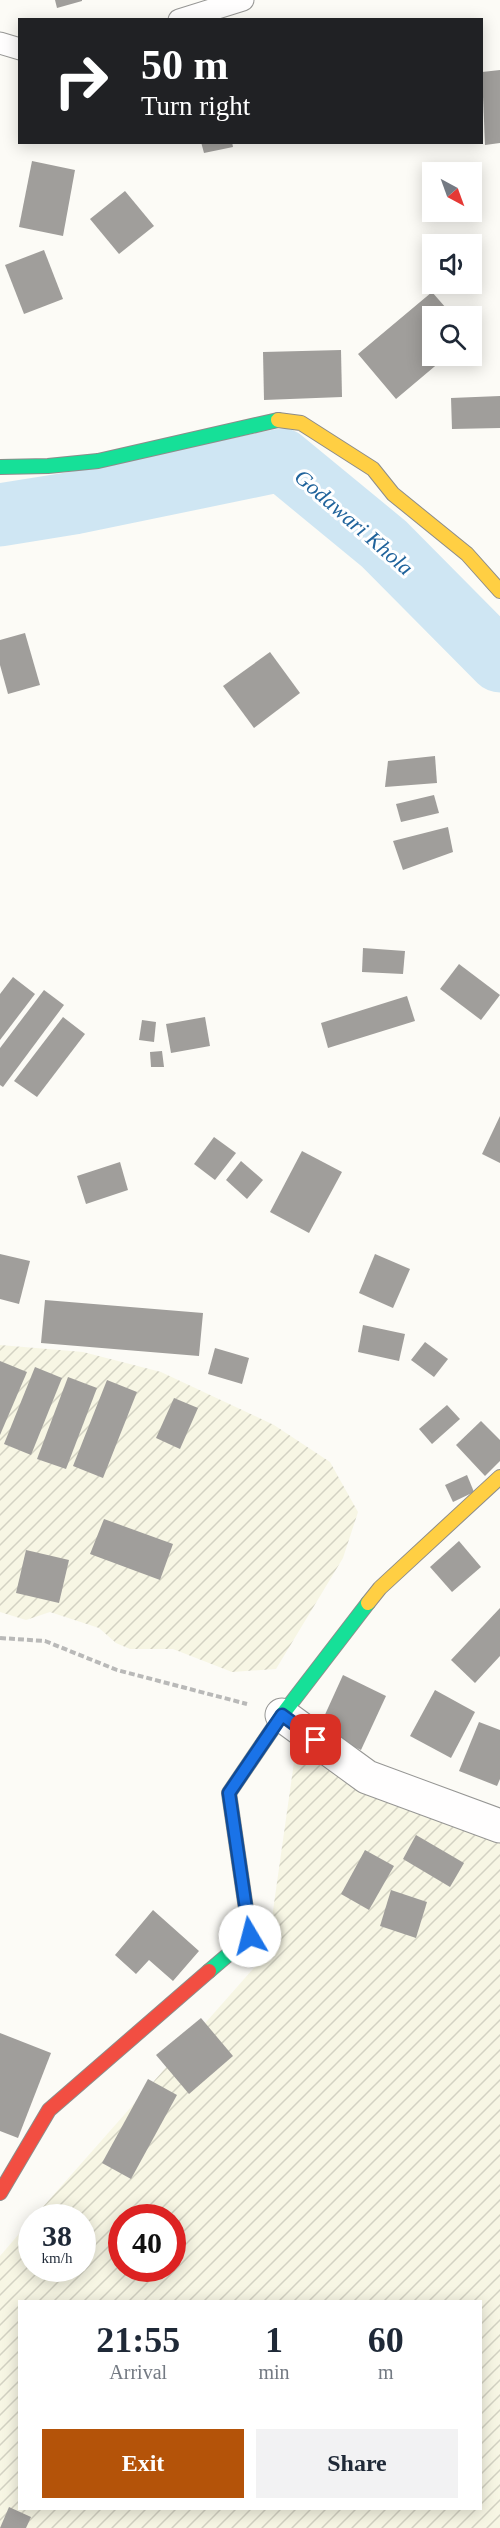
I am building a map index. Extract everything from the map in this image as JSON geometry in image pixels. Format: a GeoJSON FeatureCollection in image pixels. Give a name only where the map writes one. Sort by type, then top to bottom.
{"type":"FeatureCollection","features":[{"type":"Feature","properties":{"kind":"street"},"geometry":{"type":"LineString","coordinates":[[0,467],[48,466],[98,461],[276,420],[301,423],[373,469],[393,494],[466,554],[500,591]]}},
{"type":"Feature","properties":{"kind":"street"},"geometry":{"type":"LineString","coordinates":[[0,2193],[50,2110],[250,1936],[229,1793],[282,1715],[380,1588],[500,1477]]}},
{"type":"Feature","properties":{"kind":"street"},"geometry":{"type":"LineString","coordinates":[[282,1715],[367,1777],[500,1826]]}},
{"type":"Feature","properties":{"kind":"lane"},"geometry":{"type":"LineString","coordinates":[[185,18],[243,0]]}},
{"type":"Feature","properties":{"kind":"lane"},"geometry":{"type":"LineString","coordinates":[[0,43],[18,48]]}},
{"type":"Feature","properties":{"kind":"path"},"geometry":{"type":"LineString","coordinates":[[0,1638],[45,1641],[117,1670],[233,1699],[282,1715]]}},
{"type":"Feature","properties":{"kind":"green space"},"geometry":{"type":"Polygon","coordinates":[[[0,1345],[83,1352],[161,1372],[274,1425],[330,1462],[358,1512],[343,1558],[276,1669],[232,1672],[173,1649],[130,1649],[116,1643],[99,1628],[50,1612],[26,1620],[0,1612],[0,1345]]]}},
{"type":"Feature","properties":{"kind":"green space"},"geometry":{"type":"Polygon","coordinates":[[[297,1741],[500,1840],[500,2528],[0,2528],[0,2256],[18,2235],[18,2282],[96,2282],[96,2204],[45,2204],[267,1953],[297,1741]]]}},
{"type":"Feature","properties":{"kind":"building"},"geometry":{"type":"Polygon","coordinates":[[[55,0],[82,0],[82,1],[57,8],[55,0]]]}},
{"type":"Feature","properties":{"kind":"building"},"geometry":{"type":"Polygon","coordinates":[[[500,70],[500,143],[485,145],[483,96],[483,72],[500,70]]]}},
{"type":"Feature","properties":{"kind":"building"},"geometry":{"type":"Polygon","coordinates":[[[202,144],[232,144],[233,147],[204,153],[202,144]]]}},
{"type":"Feature","properties":{"kind":"building"},"geometry":{"type":"Polygon","coordinates":[[[32,161],[75,170],[63,236],[19,227],[32,161]]]}},
{"type":"Feature","properties":{"kind":"building"},"geometry":{"type":"Polygon","coordinates":[[[125,191],[154,226],[119,254],[90,219],[125,191]]]}},
{"type":"Feature","properties":{"kind":"building"},"geometry":{"type":"Polygon","coordinates":[[[44,250],[63,299],[24,314],[5,265],[44,250]]]}},
{"type":"Feature","properties":{"kind":"building"},"geometry":{"type":"Polygon","coordinates":[[[430,294],[434,294],[444,306],[422,306],[422,366],[435,366],[396,399],[358,354],[430,294]]]}},
{"type":"Feature","properties":{"kind":"building"},"geometry":{"type":"Polygon","coordinates":[[[341,350],[342,397],[264,400],[263,352],[341,350]]]}},
{"type":"Feature","properties":{"kind":"building"},"geometry":{"type":"Polygon","coordinates":[[[500,396],[500,428],[452,429],[451,398],[500,396]]]}},
{"type":"Feature","properties":{"kind":"building"},"geometry":{"type":"Polygon","coordinates":[[[25,633],[40,685],[8,694],[0,665],[0,640],[25,633]]]}},
{"type":"Feature","properties":{"kind":"building"},"geometry":{"type":"Polygon","coordinates":[[[270,652],[300,693],[254,728],[223,686],[270,652]]]}},
{"type":"Feature","properties":{"kind":"building"},"geometry":{"type":"Polygon","coordinates":[[[435,756],[437,783],[385,787],[388,761],[435,756]]]}},
{"type":"Feature","properties":{"kind":"building"},"geometry":{"type":"Polygon","coordinates":[[[434,795],[439,813],[401,822],[396,804],[434,795]]]}},
{"type":"Feature","properties":{"kind":"building"},"geometry":{"type":"Polygon","coordinates":[[[448,827],[453,852],[403,870],[393,841],[448,827]]]}},
{"type":"Feature","properties":{"kind":"building"},"geometry":{"type":"Polygon","coordinates":[[[363,948],[405,951],[403,974],[362,972],[363,948]]]}},
{"type":"Feature","properties":{"kind":"building"},"geometry":{"type":"Polygon","coordinates":[[[459,964],[500,995],[481,1020],[440,989],[459,964]]]}},
{"type":"Feature","properties":{"kind":"building"},"geometry":{"type":"Polygon","coordinates":[[[13,977],[35,994],[0,1040],[0,994],[13,977]]]}},
{"type":"Feature","properties":{"kind":"building"},"geometry":{"type":"Polygon","coordinates":[[[44,990],[64,1005],[3,1087],[0,1085],[0,1048],[44,990]]]}},
{"type":"Feature","properties":{"kind":"building"},"geometry":{"type":"Polygon","coordinates":[[[407,996],[415,1021],[328,1048],[321,1023],[407,996]]]}},
{"type":"Feature","properties":{"kind":"building"},"geometry":{"type":"Polygon","coordinates":[[[63,1017],[85,1034],[37,1097],[14,1081],[63,1017]]]}},
{"type":"Feature","properties":{"kind":"building"},"geometry":{"type":"Polygon","coordinates":[[[205,1017],[210,1046],[171,1053],[166,1024],[205,1017]]]}},
{"type":"Feature","properties":{"kind":"building"},"geometry":{"type":"Polygon","coordinates":[[[142,1020],[156,1022],[154,1042],[139,1040],[142,1020]]]}},
{"type":"Feature","properties":{"kind":"building"},"geometry":{"type":"Polygon","coordinates":[[[162,1051],[164,1067],[151,1067],[150,1052],[162,1051]]]}},
{"type":"Feature","properties":{"kind":"building"},"geometry":{"type":"Polygon","coordinates":[[[500,1116],[500,1163],[482,1154],[500,1116]]]}},
{"type":"Feature","properties":{"kind":"building"},"geometry":{"type":"Polygon","coordinates":[[[214,1137],[236,1153],[215,1180],[194,1164],[214,1137]]]}},
{"type":"Feature","properties":{"kind":"building"},"geometry":{"type":"Polygon","coordinates":[[[302,1151],[342,1172],[309,1233],[270,1212],[302,1151]]]}},
{"type":"Feature","properties":{"kind":"building"},"geometry":{"type":"Polygon","coordinates":[[[241,1161],[263,1180],[247,1199],[226,1180],[241,1161]]]}},
{"type":"Feature","properties":{"kind":"building"},"geometry":{"type":"Polygon","coordinates":[[[120,1162],[128,1190],[86,1204],[77,1176],[120,1162]]]}},
{"type":"Feature","properties":{"kind":"building"},"geometry":{"type":"Polygon","coordinates":[[[0,1254],[30,1261],[19,1304],[0,1299],[0,1254]]]}},
{"type":"Feature","properties":{"kind":"building"},"geometry":{"type":"Polygon","coordinates":[[[375,1254],[410,1269],[393,1308],[359,1293],[375,1254]]]}},
{"type":"Feature","properties":{"kind":"building"},"geometry":{"type":"Polygon","coordinates":[[[45,1300],[203,1313],[199,1356],[41,1343],[45,1300]]]}},
{"type":"Feature","properties":{"kind":"building"},"geometry":{"type":"Polygon","coordinates":[[[363,1325],[405,1334],[399,1361],[358,1352],[363,1325]]]}},
{"type":"Feature","properties":{"kind":"building"},"geometry":{"type":"Polygon","coordinates":[[[425,1342],[448,1359],[434,1377],[411,1360],[425,1342]]]}},
{"type":"Feature","properties":{"kind":"building"},"geometry":{"type":"Polygon","coordinates":[[[215,1348],[249,1358],[242,1384],[208,1374],[215,1348]]]}},
{"type":"Feature","properties":{"kind":"building"},"geometry":{"type":"Polygon","coordinates":[[[0,1361],[27,1372],[0,1435],[0,1361]]]}},
{"type":"Feature","properties":{"kind":"building"},"geometry":{"type":"Polygon","coordinates":[[[35,1367],[62,1378],[31,1455],[4,1444],[35,1367]]]}},
{"type":"Feature","properties":{"kind":"building"},"geometry":{"type":"Polygon","coordinates":[[[68,1377],[97,1388],[66,1469],[37,1459],[68,1377]]]}},
{"type":"Feature","properties":{"kind":"building"},"geometry":{"type":"Polygon","coordinates":[[[107,1380],[137,1392],[103,1478],[73,1466],[107,1380]]]}},
{"type":"Feature","properties":{"kind":"building"},"geometry":{"type":"Polygon","coordinates":[[[174,1398],[198,1408],[180,1449],[156,1438],[174,1398]]]}},
{"type":"Feature","properties":{"kind":"building"},"geometry":{"type":"Polygon","coordinates":[[[447,1405],[460,1419],[432,1444],[419,1429],[447,1405]]]}},
{"type":"Feature","properties":{"kind":"building"},"geometry":{"type":"Polygon","coordinates":[[[481,1421],[500,1440],[500,1461],[485,1476],[456,1445],[481,1421]]]}},
{"type":"Feature","properties":{"kind":"building"},"geometry":{"type":"Polygon","coordinates":[[[467,1475],[474,1492],[453,1502],[445,1485],[467,1475]]]}},
{"type":"Feature","properties":{"kind":"building"},"geometry":{"type":"Polygon","coordinates":[[[104,1519],[173,1544],[160,1580],[90,1554],[104,1519]]]}},
{"type":"Feature","properties":{"kind":"building"},"geometry":{"type":"Polygon","coordinates":[[[459,1541],[481,1567],[452,1592],[430,1567],[459,1541]]]}},
{"type":"Feature","properties":{"kind":"building"},"geometry":{"type":"Polygon","coordinates":[[[26,1550],[69,1560],[59,1603],[16,1593],[26,1550]]]}},
{"type":"Feature","properties":{"kind":"building"},"geometry":{"type":"Polygon","coordinates":[[[500,1608],[500,1656],[475,1683],[451,1660],[500,1608]]]}},
{"type":"Feature","properties":{"kind":"building"},"geometry":{"type":"Polygon","coordinates":[[[343,1675],[386,1696],[361,1750],[318,1730],[343,1675]]]}},
{"type":"Feature","properties":{"kind":"building"},"geometry":{"type":"Polygon","coordinates":[[[435,1690],[475,1712],[451,1758],[410,1736],[435,1690]]]}},
{"type":"Feature","properties":{"kind":"building"},"geometry":{"type":"Polygon","coordinates":[[[479,1722],[500,1730],[500,1779],[497,1786],[459,1771],[479,1722]]]}},
{"type":"Feature","properties":{"kind":"building"},"geometry":{"type":"Polygon","coordinates":[[[416,1835],[464,1863],[450,1887],[403,1859],[416,1835]]]}},
{"type":"Feature","properties":{"kind":"building"},"geometry":{"type":"Polygon","coordinates":[[[365,1850],[394,1866],[369,1910],[341,1894],[365,1850]]]}},
{"type":"Feature","properties":{"kind":"building"},"geometry":{"type":"Polygon","coordinates":[[[391,1890],[427,1902],[416,1938],[380,1926],[391,1890]]]}},
{"type":"Feature","properties":{"kind":"building"},"geometry":{"type":"Polygon","coordinates":[[[153,1910],[199,1951],[173,1981],[149,1960],[136,1974],[115,1955],[153,1910]]]}},
{"type":"Feature","properties":{"kind":"building"},"geometry":{"type":"Polygon","coordinates":[[[201,2018],[233,2056],[189,2094],[156,2055],[201,2018]]]}},
{"type":"Feature","properties":{"kind":"building"},"geometry":{"type":"Polygon","coordinates":[[[0,2033],[51,2053],[18,2138],[0,2131],[0,2033]]]}},
{"type":"Feature","properties":{"kind":"building"},"geometry":{"type":"Polygon","coordinates":[[[148,2079],[177,2095],[131,2179],[102,2163],[148,2079]]]}},
{"type":"Feature","properties":{"kind":"building"},"geometry":{"type":"Polygon","coordinates":[[[9,2507],[31,2517],[26,2528],[0,2528],[9,2507]]]}},
{"type":"Feature","properties":{"kind":"waterway","name":"Godawari Khola"},"geometry":{"type":"LineString","coordinates":[[0,515],[74,503],[282,460],[384,544],[500,661]]}},
{"type":"Feature","properties":{"kind":"traffic: fast"},"geometry":{"type":"LineString","coordinates":[[0,467],[48,466],[98,461],[278,420]]}},
{"type":"Feature","properties":{"kind":"traffic: fast"},"geometry":{"type":"LineString","coordinates":[[209,1971],[250,1936],[229,1793],[282,1715],[368,1603]]}},
{"type":"Feature","properties":{"kind":"traffic: slow"},"geometry":{"type":"LineString","coordinates":[[278,420],[301,423],[373,469],[393,494],[467,554],[500,591]]}},
{"type":"Feature","properties":{"kind":"traffic: slow"},"geometry":{"type":"LineString","coordinates":[[368,1603],[380,1588],[500,1477]]}},
{"type":"Feature","properties":{"kind":"traffic: jam"},"geometry":{"type":"LineString","coordinates":[[0,2193],[49,2110],[209,1971]]}},
{"type":"Feature","properties":{"kind":"route"},"geometry":{"type":"LineString","coordinates":[[250,1936],[229,1793],[282,1715],[316,1740]]}}]}
